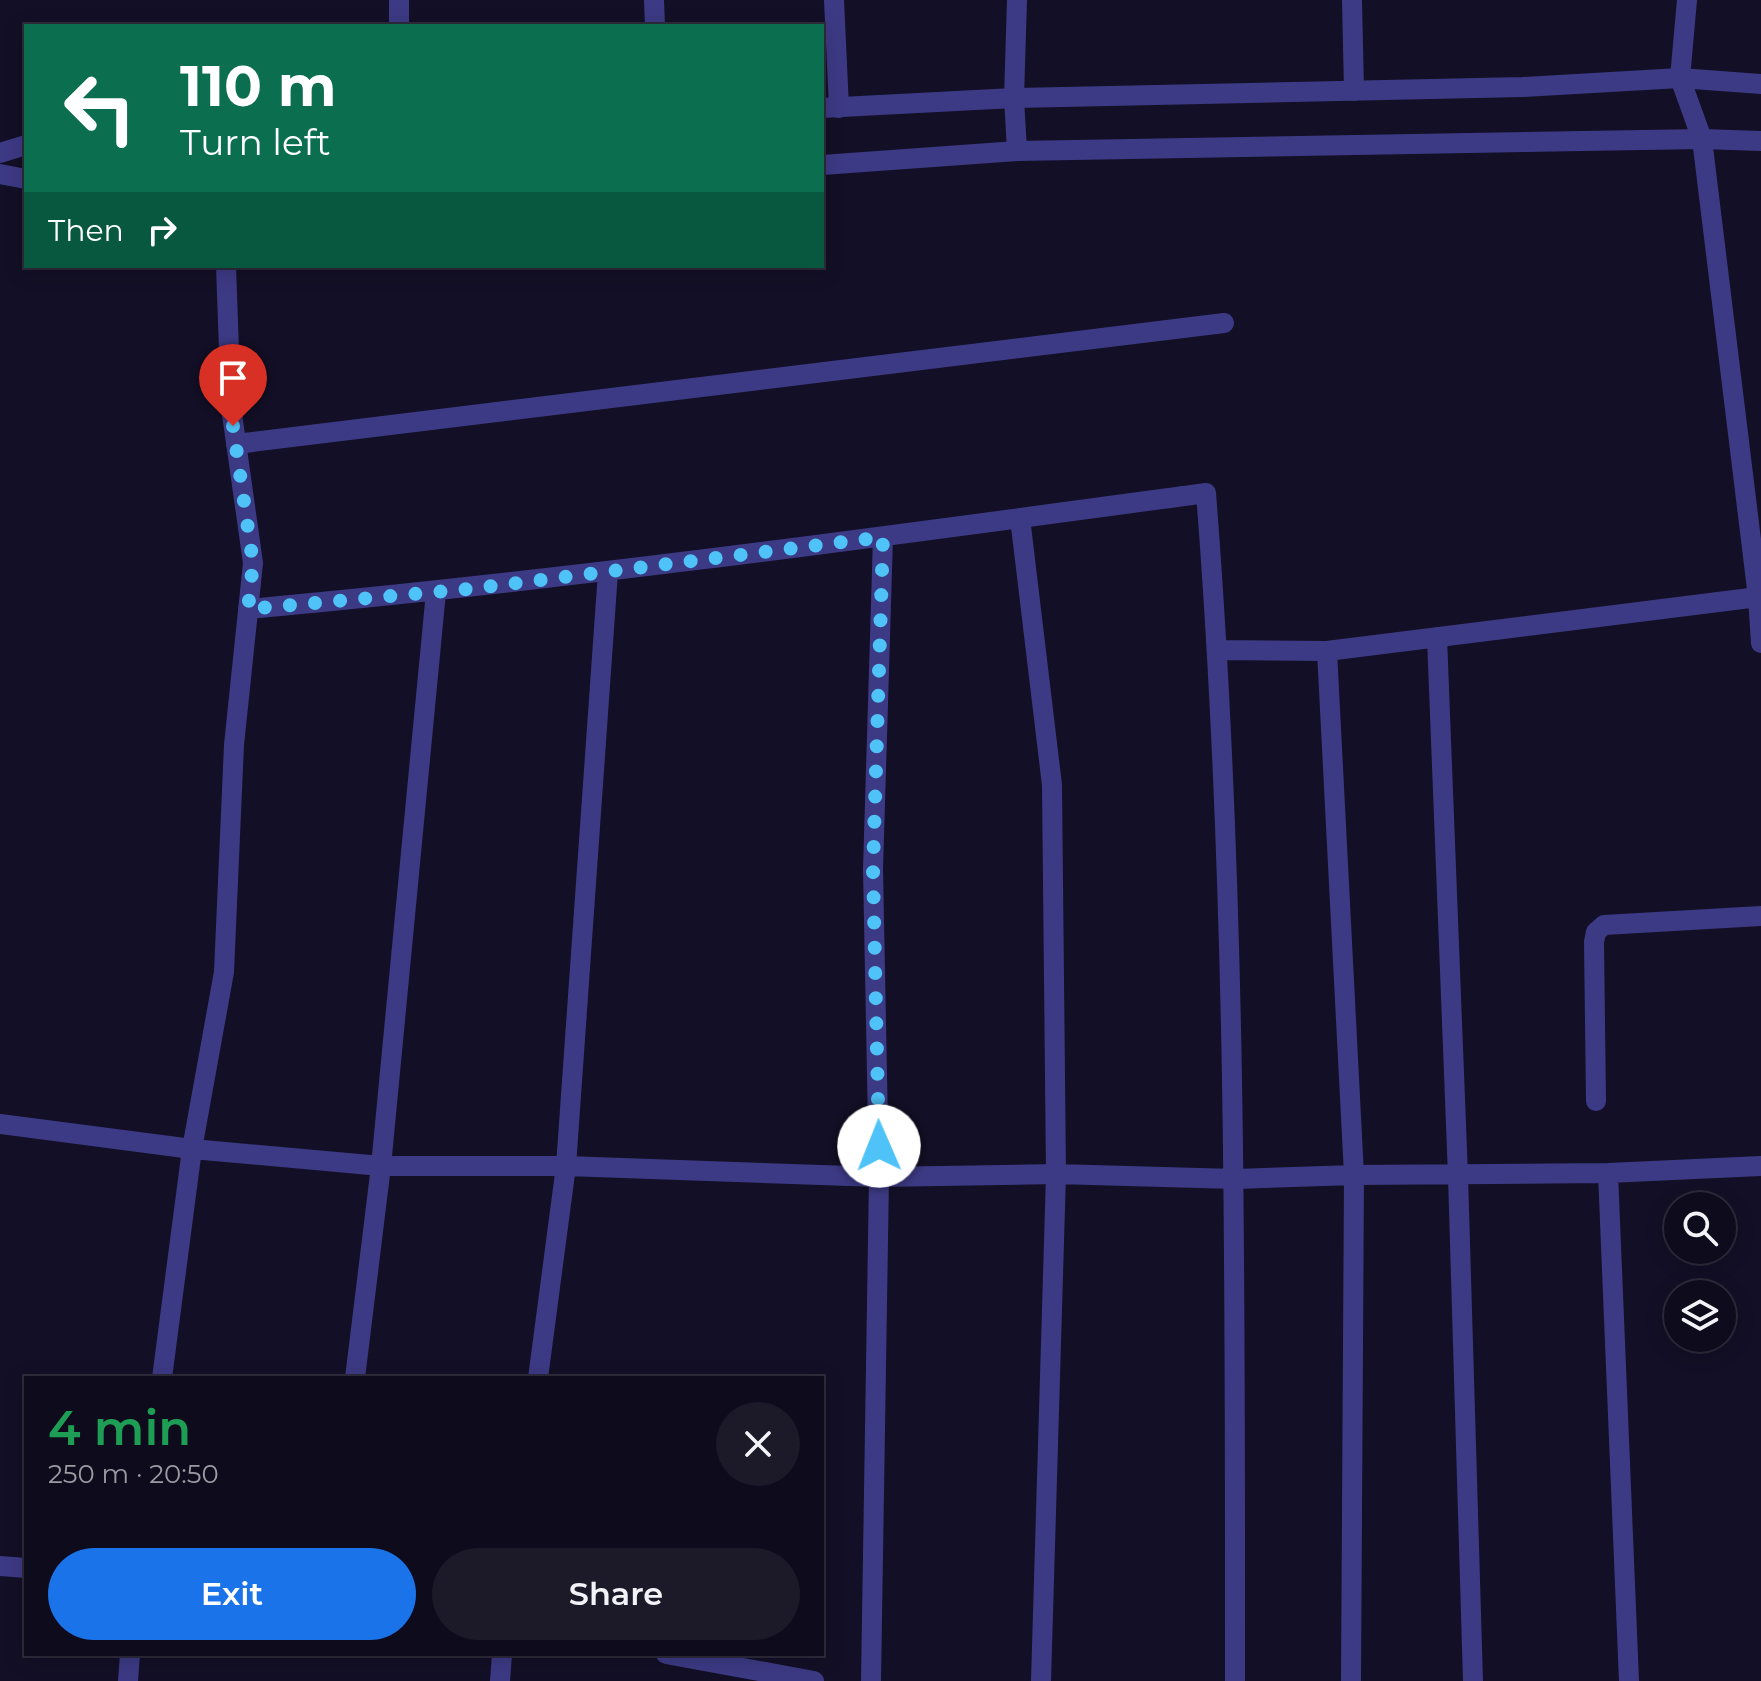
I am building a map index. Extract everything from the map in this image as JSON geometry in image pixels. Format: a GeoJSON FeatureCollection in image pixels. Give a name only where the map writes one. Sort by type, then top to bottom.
{"type":"FeatureCollection","features":[{"type":"Feature","properties":{"kind":"street"},"geometry":{"type":"LineString","coordinates":[[399,0],[399,24]]}},
{"type":"Feature","properties":{"kind":"street"},"geometry":{"type":"LineString","coordinates":[[654,0],[655,24]]}},
{"type":"Feature","properties":{"kind":"street"},"geometry":{"type":"LineString","coordinates":[[834,0],[831,108],[1014,98],[1523,87],[1680,78],[1761,84]]}},
{"type":"Feature","properties":{"kind":"street"},"geometry":{"type":"LineString","coordinates":[[1017,0],[1014,98],[1017,151]]}},
{"type":"Feature","properties":{"kind":"street"},"geometry":{"type":"LineString","coordinates":[[1352,0],[1354,91]]}},
{"type":"Feature","properties":{"kind":"street"},"geometry":{"type":"LineString","coordinates":[[1687,0],[1680,78],[1702,139],[1761,643]]}},
{"type":"Feature","properties":{"kind":"street"},"geometry":{"type":"LineString","coordinates":[[824,165],[1017,151],[1702,139],[1761,141]]}},
{"type":"Feature","properties":{"kind":"street"},"geometry":{"type":"LineString","coordinates":[[0,153],[24,146]]}},
{"type":"Feature","properties":{"kind":"street"},"geometry":{"type":"LineString","coordinates":[[0,174],[24,179]]}},
{"type":"Feature","properties":{"kind":"street"},"geometry":{"type":"LineString","coordinates":[[162,1376],[192,1149],[224,972],[234,745],[253,563],[231,407],[226,268]]}},
{"type":"Feature","properties":{"kind":"street"},"geometry":{"type":"LineString","coordinates":[[236,444],[1224,323]]}},
{"type":"Feature","properties":{"kind":"street"},"geometry":{"type":"LineString","coordinates":[[248,609],[608,572],[1206,493],[1218,650],[1235,1179],[1235,1681]]}},
{"type":"Feature","properties":{"kind":"street"},"geometry":{"type":"LineString","coordinates":[[1020,518],[1052,785],[1056,1174],[1041,1681]]}},
{"type":"Feature","properties":{"kind":"street"},"geometry":{"type":"LineString","coordinates":[[871,1681],[879,1177],[873,869],[883,537]]}},
{"type":"Feature","properties":{"kind":"street"},"geometry":{"type":"LineString","coordinates":[[538,1376],[566,1166],[608,572]]}},
{"type":"Feature","properties":{"kind":"street"},"geometry":{"type":"LineString","coordinates":[[355,1376],[381,1166],[436,592]]}},
{"type":"Feature","properties":{"kind":"street"},"geometry":{"type":"LineString","coordinates":[[1218,650],[1327,651],[1758,597]]}},
{"type":"Feature","properties":{"kind":"street"},"geometry":{"type":"LineString","coordinates":[[1437,637],[1458,1176],[1473,1681]]}},
{"type":"Feature","properties":{"kind":"street"},"geometry":{"type":"LineString","coordinates":[[1327,651],[1354,1175],[1351,1681]]}},
{"type":"Feature","properties":{"kind":"street"},"geometry":{"type":"LineString","coordinates":[[1596,1101],[1596,932],[1604,925],[1761,916]]}},
{"type":"Feature","properties":{"kind":"street"},"geometry":{"type":"LineString","coordinates":[[0,1124],[192,1149],[381,1166],[566,1166],[879,1177],[1056,1174],[1235,1179],[1608,1173],[1761,1166]]}},
{"type":"Feature","properties":{"kind":"street"},"geometry":{"type":"LineString","coordinates":[[1608,1173],[1629,1681]]}},
{"type":"Feature","properties":{"kind":"street"},"geometry":{"type":"LineString","coordinates":[[0,1566],[24,1568]]}},
{"type":"Feature","properties":{"kind":"street"},"geometry":{"type":"LineString","coordinates":[[128,1681],[130,1656]]}},
{"type":"Feature","properties":{"kind":"street"},"geometry":{"type":"LineString","coordinates":[[500,1681],[502,1656]]}},
{"type":"Feature","properties":{"kind":"street"},"geometry":{"type":"LineString","coordinates":[[677,1656],[814,1681]]}},
{"type":"Feature","properties":{"kind":"route"},"geometry":{"type":"LineString","coordinates":[[233,426],[253,563],[248,609],[469,589],[883,537],[873,869],[879,1146]]}}]}
